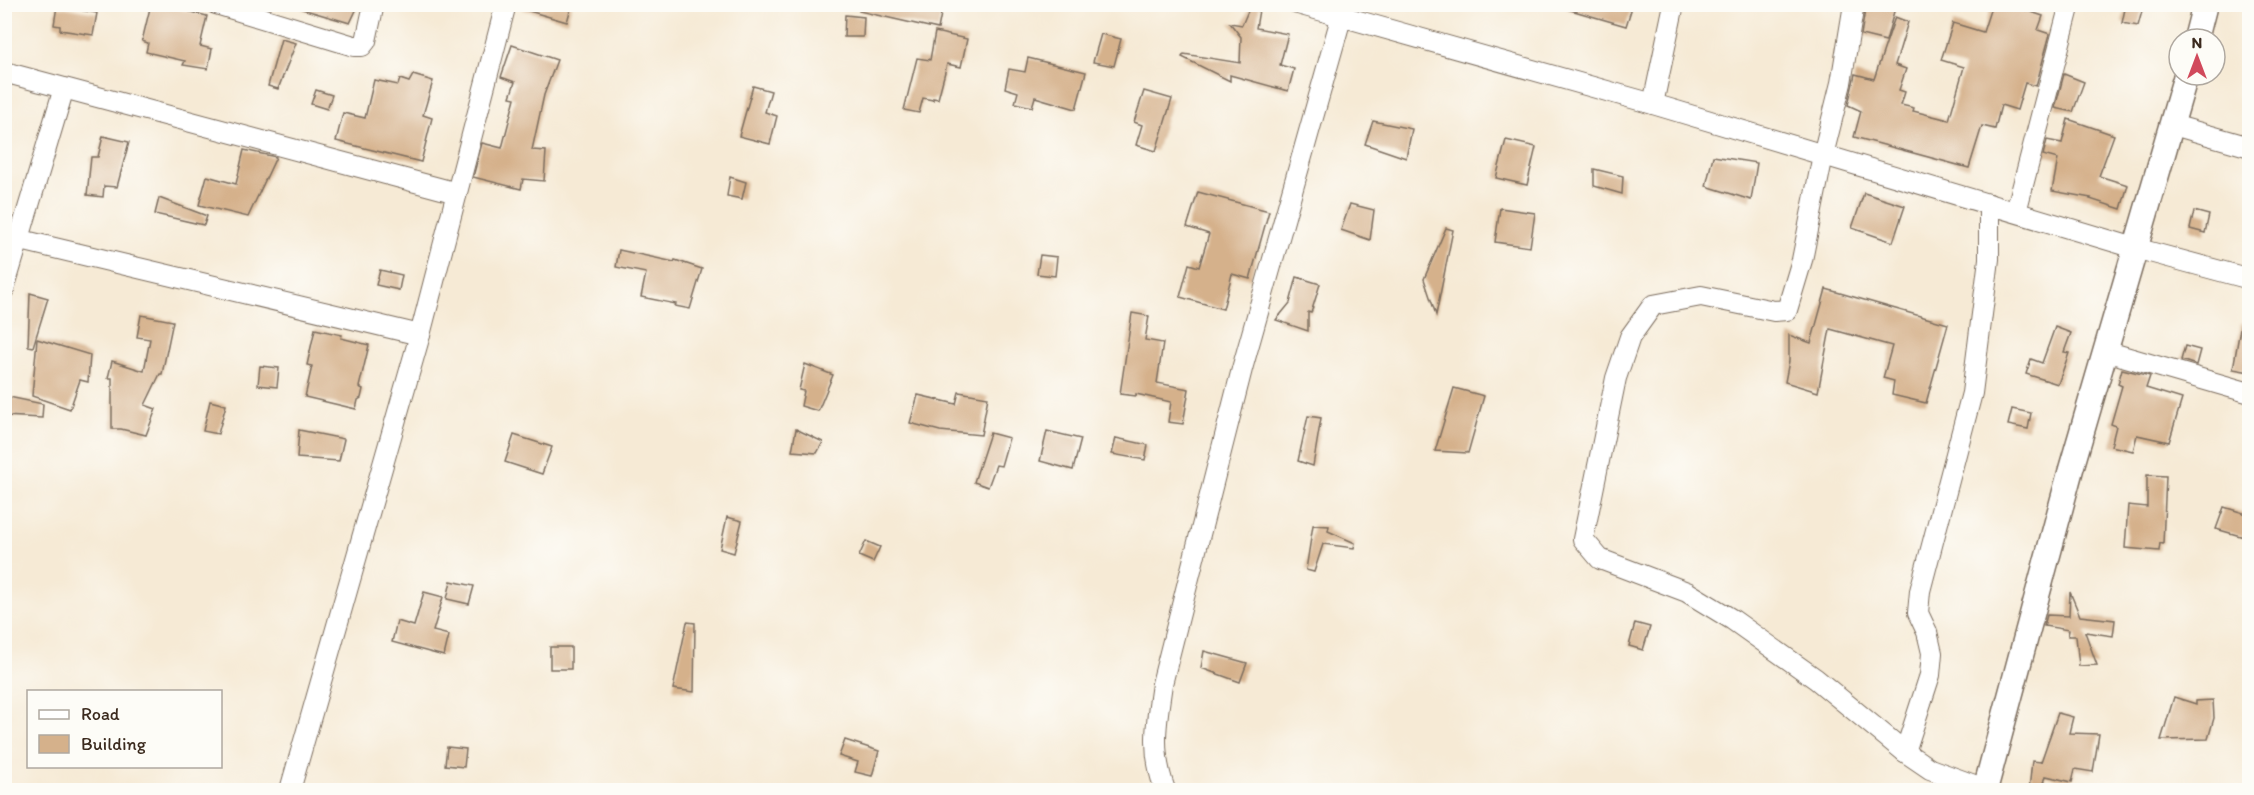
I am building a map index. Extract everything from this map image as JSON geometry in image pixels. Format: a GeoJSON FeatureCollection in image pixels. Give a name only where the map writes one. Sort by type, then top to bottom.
{"type":"FeatureCollection","features":[{"type":"Feature","properties":{"kind":"street"},"geometry":{"type":"LineString","coordinates":[[216,4],[354,46],[362,46],[366,41],[374,4]]}},
{"type":"Feature","properties":{"kind":"street"},"geometry":{"type":"LineString","coordinates":[[290,790],[420,335],[507,4]]}},
{"type":"Feature","properties":{"kind":"street"},"geometry":{"type":"LineString","coordinates":[[1298,4],[1343,11],[2135,248],[2250,279]]}},
{"type":"Feature","properties":{"kind":"street"},"geometry":{"type":"LineString","coordinates":[[1653,104],[1674,4]]}},
{"type":"Feature","properties":{"kind":"street"},"geometry":{"type":"LineString","coordinates":[[1854,4],[1841,83],[1823,154],[1802,260],[1787,310],[1774,311],[1701,296],[1653,305],[1630,337],[1616,378],[1584,539],[1600,559],[1687,592],[1733,620],[1816,679],[1930,770],[1985,790],[2068,481],[2183,87]]}},
{"type":"Feature","properties":{"kind":"street"},"geometry":{"type":"LineString","coordinates":[[2199,27],[2205,4]]}},
{"type":"Feature","properties":{"kind":"street"},"geometry":{"type":"LineString","coordinates":[[2016,212],[2064,6]]}},
{"type":"Feature","properties":{"kind":"street"},"geometry":{"type":"LineString","coordinates":[[1165,790],[1157,769],[1155,732],[1162,684],[1242,369],[1343,11]]}},
{"type":"Feature","properties":{"kind":"street"},"geometry":{"type":"LineString","coordinates":[[4,72],[457,193]]}},
{"type":"Feature","properties":{"kind":"street"},"geometry":{"type":"LineString","coordinates":[[4,289],[11,238],[64,88]]}},
{"type":"Feature","properties":{"kind":"street"},"geometry":{"type":"LineString","coordinates":[[2173,125],[2250,147]]}},
{"type":"Feature","properties":{"kind":"street"},"geometry":{"type":"LineString","coordinates":[[1905,752],[1930,675],[1932,652],[1927,632],[1918,614],[1920,591],[1972,393],[1989,259],[1989,204]]}},
{"type":"Feature","properties":{"kind":"street"},"geometry":{"type":"LineString","coordinates":[[11,238],[420,335]]}},
{"type":"Feature","properties":{"kind":"street"},"geometry":{"type":"LineString","coordinates":[[2105,351],[2250,393]]}},
{"type":"Feature","properties":{"kind":"building"},"geometry":{"type":"Polygon","coordinates":[[[151,4],[161,4],[207,16],[200,46],[212,49],[208,69],[183,65],[185,61],[146,52],[148,43],[142,41],[151,4]]]}},
{"type":"Feature","properties":{"kind":"building"},"geometry":{"type":"Polygon","coordinates":[[[302,4],[359,4],[350,23],[302,9],[302,4]]]}},
{"type":"Feature","properties":{"kind":"building"},"geometry":{"type":"Polygon","coordinates":[[[523,4],[572,4],[567,22],[522,9],[523,4]]]}},
{"type":"Feature","properties":{"kind":"building"},"geometry":{"type":"Polygon","coordinates":[[[860,4],[943,4],[938,29],[859,11],[860,4]]]}},
{"type":"Feature","properties":{"kind":"building"},"geometry":{"type":"Polygon","coordinates":[[[1251,4],[1260,4],[1256,28],[1288,34],[1280,65],[1294,69],[1288,91],[1230,75],[1230,81],[1182,57],[1184,54],[1240,63],[1241,37],[1230,23],[1242,25],[1251,4]]]}},
{"type":"Feature","properties":{"kind":"building"},"geometry":{"type":"Polygon","coordinates":[[[1568,4],[1633,4],[1626,26],[1567,9],[1568,4]]]}},
{"type":"Feature","properties":{"kind":"building"},"geometry":{"type":"Polygon","coordinates":[[[1866,4],[1896,4],[1886,41],[1861,35],[1866,4]]]}},
{"type":"Feature","properties":{"kind":"building"},"geometry":{"type":"Polygon","coordinates":[[[1992,4],[2007,4],[2043,16],[2038,30],[2050,34],[2036,86],[2025,83],[2017,110],[2001,105],[1995,129],[1982,126],[1969,168],[1854,137],[1861,111],[1848,105],[1855,74],[1874,79],[1895,17],[1908,22],[1895,65],[1906,69],[1899,90],[1905,92],[1901,105],[1914,108],[1913,111],[1949,120],[1964,67],[1941,60],[1953,23],[1983,32],[1992,4]]]}},
{"type":"Feature","properties":{"kind":"building"},"geometry":{"type":"Polygon","coordinates":[[[2126,4],[2144,4],[2138,26],[2122,23],[2126,4]]]}},
{"type":"Feature","properties":{"kind":"building"},"geometry":{"type":"Polygon","coordinates":[[[57,6],[97,13],[93,35],[60,30],[60,26],[54,25],[57,6]]]}},
{"type":"Feature","properties":{"kind":"building"},"geometry":{"type":"Polygon","coordinates":[[[845,15],[864,17],[863,37],[844,37],[845,15]]]}},
{"type":"Feature","properties":{"kind":"building"},"geometry":{"type":"Polygon","coordinates":[[[935,32],[967,39],[961,67],[947,64],[938,99],[923,98],[919,113],[904,110],[917,58],[930,60],[935,32]]]}},
{"type":"Feature","properties":{"kind":"building"},"geometry":{"type":"Polygon","coordinates":[[[1101,34],[1121,39],[1114,66],[1093,62],[1101,34]]]}},
{"type":"Feature","properties":{"kind":"building"},"geometry":{"type":"Polygon","coordinates":[[[281,39],[296,43],[278,89],[268,86],[281,39]]]}},
{"type":"Feature","properties":{"kind":"building"},"geometry":{"type":"Polygon","coordinates":[[[512,45],[557,60],[544,95],[532,150],[546,151],[544,181],[523,179],[521,189],[473,177],[482,143],[502,148],[515,98],[510,97],[515,82],[501,77],[512,45]]]}},
{"type":"Feature","properties":{"kind":"building"},"geometry":{"type":"Polygon","coordinates":[[[1028,58],[1086,72],[1076,109],[1035,97],[1032,107],[1015,103],[1018,92],[1005,88],[1009,69],[1025,72],[1028,58]]]}},
{"type":"Feature","properties":{"kind":"building"},"geometry":{"type":"Polygon","coordinates":[[[2064,74],[2084,82],[2073,112],[2055,108],[2064,74]]]}},
{"type":"Feature","properties":{"kind":"building"},"geometry":{"type":"Polygon","coordinates":[[[413,75],[433,81],[423,115],[432,118],[421,162],[336,141],[343,113],[365,118],[374,80],[398,85],[400,79],[409,82],[413,75]]]}},
{"type":"Feature","properties":{"kind":"building"},"geometry":{"type":"Polygon","coordinates":[[[753,86],[771,91],[765,112],[777,116],[770,144],[739,136],[753,86]]]}},
{"type":"Feature","properties":{"kind":"building"},"geometry":{"type":"Polygon","coordinates":[[[316,90],[332,95],[327,109],[311,104],[316,90]]]}},
{"type":"Feature","properties":{"kind":"building"},"geometry":{"type":"Polygon","coordinates":[[[1144,91],[1172,99],[1156,151],[1136,145],[1142,125],[1134,122],[1144,91]]]}},
{"type":"Feature","properties":{"kind":"building"},"geometry":{"type":"Polygon","coordinates":[[[2068,119],[2114,135],[2099,176],[2128,185],[2121,209],[2091,198],[2052,191],[2058,159],[2043,155],[2047,140],[2062,143],[2068,119]]]}},
{"type":"Feature","properties":{"kind":"building"},"geometry":{"type":"Polygon","coordinates":[[[1373,121],[1412,129],[1406,158],[1365,144],[1373,121]]]}},
{"type":"Feature","properties":{"kind":"building"},"geometry":{"type":"Polygon","coordinates":[[[103,136],[129,142],[117,187],[104,186],[103,197],[87,195],[91,157],[98,157],[103,136]]]}},
{"type":"Feature","properties":{"kind":"building"},"geometry":{"type":"Polygon","coordinates":[[[1506,140],[1536,147],[1527,185],[1496,178],[1506,140]]]}},
{"type":"Feature","properties":{"kind":"building"},"geometry":{"type":"Polygon","coordinates":[[[244,150],[276,157],[248,217],[199,205],[207,176],[236,184],[244,150]]]}},
{"type":"Feature","properties":{"kind":"building"},"geometry":{"type":"Polygon","coordinates":[[[1713,156],[1757,163],[1751,200],[1706,186],[1713,156]]]}},
{"type":"Feature","properties":{"kind":"building"},"geometry":{"type":"Polygon","coordinates":[[[1594,169],[1623,176],[1622,194],[1594,186],[1594,169]]]}},
{"type":"Feature","properties":{"kind":"building"},"geometry":{"type":"Polygon","coordinates":[[[730,177],[746,182],[742,199],[727,196],[730,177]]]}},
{"type":"Feature","properties":{"kind":"building"},"geometry":{"type":"Polygon","coordinates":[[[1198,192],[1269,211],[1250,279],[1232,274],[1223,309],[1180,297],[1189,264],[1199,267],[1209,234],[1187,227],[1198,192]]]}},
{"type":"Feature","properties":{"kind":"building"},"geometry":{"type":"Polygon","coordinates":[[[1864,193],[1905,206],[1893,242],[1852,228],[1864,193]]]}},
{"type":"Feature","properties":{"kind":"building"},"geometry":{"type":"Polygon","coordinates":[[[159,198],[207,216],[204,225],[155,214],[159,198]]]}},
{"type":"Feature","properties":{"kind":"building"},"geometry":{"type":"Polygon","coordinates":[[[1350,204],[1374,210],[1370,240],[1341,230],[1350,204]]]}},
{"type":"Feature","properties":{"kind":"building"},"geometry":{"type":"Polygon","coordinates":[[[1500,208],[1535,213],[1530,247],[1495,242],[1500,208]]]}},
{"type":"Feature","properties":{"kind":"building"},"geometry":{"type":"Polygon","coordinates":[[[2194,211],[2209,215],[2205,233],[2190,229],[2194,211]]]}},
{"type":"Feature","properties":{"kind":"building"},"geometry":{"type":"Polygon","coordinates":[[[1446,228],[1453,230],[1436,315],[1424,279],[1446,228]]]}},
{"type":"Feature","properties":{"kind":"building"},"geometry":{"type":"Polygon","coordinates":[[[619,250],[674,262],[675,260],[702,269],[690,309],[641,297],[646,273],[616,267],[619,250]]]}},
{"type":"Feature","properties":{"kind":"building"},"geometry":{"type":"Polygon","coordinates":[[[1040,255],[1057,257],[1055,276],[1037,274],[1040,255]]]}},
{"type":"Feature","properties":{"kind":"building"},"geometry":{"type":"Polygon","coordinates":[[[380,270],[402,275],[399,290],[376,285],[380,270]]]}},
{"type":"Feature","properties":{"kind":"building"},"geometry":{"type":"Polygon","coordinates":[[[1297,277],[1320,284],[1311,313],[1308,312],[1308,331],[1276,320],[1290,303],[1297,277]]]}},
{"type":"Feature","properties":{"kind":"building"},"geometry":{"type":"Polygon","coordinates":[[[1826,289],[1948,324],[1926,403],[1892,395],[1894,381],[1883,378],[1892,346],[1830,329],[1818,392],[1785,382],[1789,361],[1789,335],[1811,343],[1826,289]]]}},
{"type":"Feature","properties":{"kind":"building"},"geometry":{"type":"Polygon","coordinates":[[[30,293],[48,298],[33,347],[28,346],[30,293]]]}},
{"type":"Feature","properties":{"kind":"building"},"geometry":{"type":"Polygon","coordinates":[[[1132,313],[1149,316],[1145,340],[1163,343],[1157,383],[1189,389],[1183,424],[1168,422],[1171,402],[1136,394],[1136,396],[1120,394],[1132,313]]]}},
{"type":"Feature","properties":{"kind":"building"},"geometry":{"type":"Polygon","coordinates":[[[141,315],[173,321],[162,374],[145,405],[156,409],[146,435],[112,429],[112,378],[108,378],[112,361],[144,371],[150,339],[137,337],[141,315]]]}},
{"type":"Feature","properties":{"kind":"building"},"geometry":{"type":"Polygon","coordinates":[[[2241,323],[2250,323],[2250,372],[2233,369],[2241,323]]]}},
{"type":"Feature","properties":{"kind":"building"},"geometry":{"type":"Polygon","coordinates":[[[2055,327],[2071,333],[2064,352],[2069,353],[2058,384],[2026,374],[2031,359],[2042,363],[2055,327]]]}},
{"type":"Feature","properties":{"kind":"building"},"geometry":{"type":"Polygon","coordinates":[[[315,329],[342,335],[341,338],[369,345],[359,387],[363,389],[356,409],[305,397],[312,366],[307,365],[315,329]]]}},
{"type":"Feature","properties":{"kind":"building"},"geometry":{"type":"Polygon","coordinates":[[[37,339],[90,355],[88,382],[80,380],[70,409],[32,396],[37,339]]]}},
{"type":"Feature","properties":{"kind":"building"},"geometry":{"type":"Polygon","coordinates":[[[2185,346],[2200,350],[2196,365],[2181,360],[2185,346]]]}},
{"type":"Feature","properties":{"kind":"building"},"geometry":{"type":"Polygon","coordinates":[[[805,364],[833,375],[818,411],[801,406],[804,391],[799,390],[805,364]]]}},
{"type":"Feature","properties":{"kind":"building"},"geometry":{"type":"Polygon","coordinates":[[[260,366],[279,368],[277,387],[258,385],[260,366]]]}},
{"type":"Feature","properties":{"kind":"building"},"geometry":{"type":"Polygon","coordinates":[[[2122,369],[2150,376],[2146,388],[2182,399],[2169,442],[2137,435],[2133,451],[2111,446],[2116,426],[2111,424],[2122,386],[2118,384],[2122,369]]]}},
{"type":"Feature","properties":{"kind":"building"},"geometry":{"type":"Polygon","coordinates":[[[1454,388],[1484,396],[1468,453],[1435,451],[1454,388]]]}},
{"type":"Feature","properties":{"kind":"building"},"geometry":{"type":"Polygon","coordinates":[[[959,392],[988,397],[981,435],[940,431],[910,423],[918,395],[956,404],[959,392]]]}},
{"type":"Feature","properties":{"kind":"building"},"geometry":{"type":"Polygon","coordinates":[[[4,396],[43,404],[42,418],[4,416],[4,396]]]}},
{"type":"Feature","properties":{"kind":"building"},"geometry":{"type":"Polygon","coordinates":[[[210,401],[226,405],[218,434],[203,431],[210,401]]]}},
{"type":"Feature","properties":{"kind":"building"},"geometry":{"type":"Polygon","coordinates":[[[2012,409],[2031,413],[2028,429],[2008,425],[2012,409]]]}},
{"type":"Feature","properties":{"kind":"building"},"geometry":{"type":"Polygon","coordinates":[[[1308,416],[1321,418],[1313,466],[1298,461],[1308,416]]]}},
{"type":"Feature","properties":{"kind":"building"},"geometry":{"type":"Polygon","coordinates":[[[796,429],[823,442],[817,453],[792,451],[796,429]]]}},
{"type":"Feature","properties":{"kind":"building"},"geometry":{"type":"Polygon","coordinates":[[[299,430],[344,439],[339,461],[297,458],[299,430]]]}},
{"type":"Feature","properties":{"kind":"building"},"geometry":{"type":"Polygon","coordinates":[[[1047,431],[1081,439],[1073,470],[1040,461],[1047,431]]]}},
{"type":"Feature","properties":{"kind":"building"},"geometry":{"type":"Polygon","coordinates":[[[990,433],[1009,438],[1001,466],[996,465],[988,487],[974,482],[990,433]]]}},
{"type":"Feature","properties":{"kind":"building"},"geometry":{"type":"Polygon","coordinates":[[[514,435],[552,447],[542,474],[505,462],[514,435]]]}},
{"type":"Feature","properties":{"kind":"building"},"geometry":{"type":"Polygon","coordinates":[[[1116,438],[1148,445],[1145,460],[1112,454],[1116,438]]]}},
{"type":"Feature","properties":{"kind":"building"},"geometry":{"type":"Polygon","coordinates":[[[2147,475],[2166,476],[2163,544],[2160,543],[2159,551],[2125,548],[2128,505],[2147,507],[2147,475]]]}},
{"type":"Feature","properties":{"kind":"building"},"geometry":{"type":"Polygon","coordinates":[[[2224,507],[2250,515],[2250,522],[2244,537],[2216,529],[2224,507]]]}},
{"type":"Feature","properties":{"kind":"building"},"geometry":{"type":"Polygon","coordinates":[[[727,517],[742,521],[734,553],[720,549],[727,517]]]}},
{"type":"Feature","properties":{"kind":"building"},"geometry":{"type":"Polygon","coordinates":[[[1313,525],[1329,526],[1328,531],[1355,543],[1354,548],[1323,544],[1314,572],[1306,570],[1313,525]]]}},
{"type":"Feature","properties":{"kind":"building"},"geometry":{"type":"Polygon","coordinates":[[[866,541],[880,547],[873,562],[859,556],[866,541]]]}},
{"type":"Feature","properties":{"kind":"building"},"geometry":{"type":"Polygon","coordinates":[[[451,581],[474,586],[469,604],[447,599],[451,581]]]}},
{"type":"Feature","properties":{"kind":"building"},"geometry":{"type":"Polygon","coordinates":[[[424,592],[443,597],[433,631],[449,635],[444,656],[392,642],[397,621],[414,626],[424,592]]]}},
{"type":"Feature","properties":{"kind":"building"},"geometry":{"type":"Polygon","coordinates":[[[2070,592],[2080,616],[2115,620],[2113,636],[2085,632],[2097,665],[2079,666],[2076,636],[2068,636],[2069,630],[2044,626],[2047,615],[2069,616],[2070,592]]]}},
{"type":"Feature","properties":{"kind":"building"},"geometry":{"type":"Polygon","coordinates":[[[687,622],[695,623],[694,692],[673,689],[687,622]]]}},
{"type":"Feature","properties":{"kind":"building"},"geometry":{"type":"Polygon","coordinates":[[[1635,623],[1650,627],[1643,650],[1629,646],[1635,623]]]}},
{"type":"Feature","properties":{"kind":"building"},"geometry":{"type":"Polygon","coordinates":[[[550,647],[571,647],[571,669],[550,669],[550,647]]]}},
{"type":"Feature","properties":{"kind":"building"},"geometry":{"type":"Polygon","coordinates":[[[1204,651],[1247,663],[1240,682],[1201,668],[1204,651]]]}},
{"type":"Feature","properties":{"kind":"building"},"geometry":{"type":"Polygon","coordinates":[[[2174,697],[2196,704],[2196,701],[2213,700],[2214,718],[2208,739],[2161,740],[2174,697]]]}},
{"type":"Feature","properties":{"kind":"building"},"geometry":{"type":"Polygon","coordinates":[[[2058,713],[2073,717],[2069,733],[2099,734],[2093,772],[2075,769],[2072,782],[2046,776],[2042,790],[2029,790],[2032,761],[2041,762],[2058,713]]]}},
{"type":"Feature","properties":{"kind":"building"},"geometry":{"type":"Polygon","coordinates":[[[845,740],[879,751],[872,776],[855,772],[858,762],[839,756],[845,740]]]}},
{"type":"Feature","properties":{"kind":"building"},"geometry":{"type":"Polygon","coordinates":[[[447,747],[466,749],[464,767],[445,765],[447,747]]]}}]}
